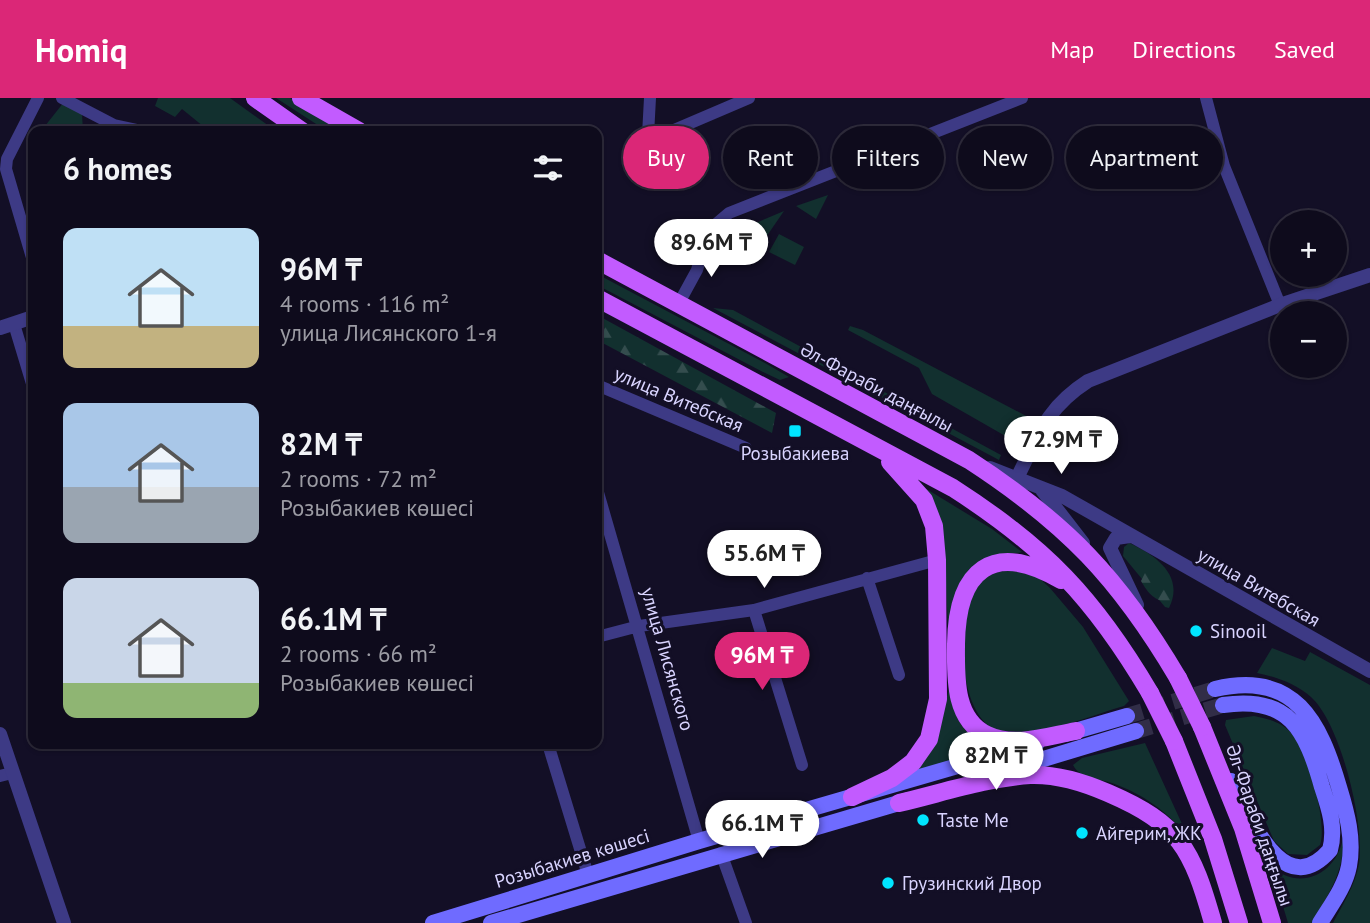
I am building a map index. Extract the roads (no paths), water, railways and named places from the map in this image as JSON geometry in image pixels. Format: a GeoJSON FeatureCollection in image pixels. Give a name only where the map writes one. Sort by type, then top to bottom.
{"type":"FeatureCollection","features":[{"type":"Feature","properties":{"kind":"main road"},"geometry":{"type":"LineString","coordinates":[[256,98],[295,126]]}},
{"type":"Feature","properties":{"kind":"main road"},"geometry":{"type":"LineString","coordinates":[[301,98],[350,126]]}},
{"type":"Feature","properties":{"kind":"main road","name":"Әл-Фараби даңғылы"},"geometry":{"type":"LineString","coordinates":[[602,263],[969,460],[1059,524],[1097,561],[1152,634],[1202,727],[1243,828],[1272,923]]}},
{"type":"Feature","properties":{"kind":"main road"},"geometry":{"type":"LineString","coordinates":[[602,301],[953,488],[998,517],[1038,548],[1100,614],[1150,693],[1174,741],[1213,839],[1239,923]]}},
{"type":"Feature","properties":{"kind":"main road"},"geometry":{"type":"LineString","coordinates":[[852,797],[903,771],[922,751],[929,739],[938,699],[937,560],[934,526],[924,500],[914,485],[875,447]]}},
{"type":"Feature","properties":{"kind":"main road"},"geometry":{"type":"LineString","coordinates":[[1076,731],[1010,741],[983,734],[973,725],[965,713],[957,690],[959,602],[974,576],[998,563],[1011,561],[1032,565],[1061,580],[1100,614]]}},
{"type":"Feature","properties":{"kind":"main road"},"geometry":{"type":"LineString","coordinates":[[1215,689],[1242,685],[1271,689],[1301,707],[1322,736],[1345,808],[1351,851],[1346,878],[1320,923]]}},
{"type":"Feature","properties":{"kind":"main road"},"geometry":{"type":"LineString","coordinates":[[1202,727],[1271,852],[1290,866],[1300,867],[1321,860],[1330,850],[1333,826],[1314,758],[1301,730],[1290,719],[1266,704],[1243,702],[1223,705]]}},
{"type":"Feature","properties":{"kind":"main road","name":"Розыбакиев көшесі"},"geometry":{"type":"LineString","coordinates":[[433,923],[699,841],[1127,716]]}},
{"type":"Feature","properties":{"kind":"main road"},"geometry":{"type":"LineString","coordinates":[[899,803],[1136,731]]}},
{"type":"Feature","properties":{"kind":"main road"},"geometry":{"type":"LineString","coordinates":[[899,803],[1032,775],[1069,779],[1095,787],[1139,806],[1170,828],[1196,869],[1213,923]]}},
{"type":"Feature","properties":{"kind":"main road","name":"Розыбакиев көшесі"},"geometry":{"type":"LineString","coordinates":[[491,923],[721,853],[899,803]]}},
{"type":"Feature","properties":{"kind":"street"},"geometry":{"type":"LineString","coordinates":[[28,244],[6,169],[6,159],[38,98]]}},
{"type":"Feature","properties":{"kind":"street"},"geometry":{"type":"LineString","coordinates":[[62,98],[119,126]]}},
{"type":"Feature","properties":{"kind":"street"},"geometry":{"type":"LineString","coordinates":[[647,126],[650,98]]}},
{"type":"Feature","properties":{"kind":"street"},"geometry":{"type":"LineString","coordinates":[[683,126],[749,98]]}},
{"type":"Feature","properties":{"kind":"street"},"geometry":{"type":"LineString","coordinates":[[679,303],[697,270],[704,239],[709,230],[729,212],[1022,98]]}},
{"type":"Feature","properties":{"kind":"street"},"geometry":{"type":"LineString","coordinates":[[1206,98],[1224,166],[1278,301]]}},
{"type":"Feature","properties":{"kind":"street"},"geometry":{"type":"LineString","coordinates":[[279,114],[290,126]]}},
{"type":"Feature","properties":{"kind":"street"},"geometry":{"type":"LineString","coordinates":[[1292,301],[1370,275]]}},
{"type":"Feature","properties":{"kind":"street"},"geometry":{"type":"LineString","coordinates":[[1019,473],[1046,420],[1060,400],[1088,381],[1270,309]]}},
{"type":"Feature","properties":{"kind":"street"},"geometry":{"type":"LineString","coordinates":[[28,319],[7,326],[28,375]]}},
{"type":"Feature","properties":{"kind":"street","name":"улица Витебская"},"geometry":{"type":"LineString","coordinates":[[602,387],[746,449]]}},
{"type":"Feature","properties":{"kind":"street","name":"улица Витебская"},"geometry":{"type":"LineString","coordinates":[[969,460],[1019,473],[1039,487],[1062,496],[1370,671]]}},
{"type":"Feature","properties":{"kind":"street"},"geometry":{"type":"LineString","coordinates":[[1039,487],[1097,561]]}},
{"type":"Feature","properties":{"kind":"street","name":"улица Лисянского"},"geometry":{"type":"LineString","coordinates":[[602,505],[699,841]]}},
{"type":"Feature","properties":{"kind":"street"},"geometry":{"type":"LineString","coordinates":[[1130,536],[1116,538],[1110,548],[1111,556],[1152,634]]}},
{"type":"Feature","properties":{"kind":"street"},"geometry":{"type":"LineString","coordinates":[[602,636],[639,626],[754,610],[937,560]]}},
{"type":"Feature","properties":{"kind":"street"},"geometry":{"type":"LineString","coordinates":[[867,578],[899,675]]}},
{"type":"Feature","properties":{"kind":"street"},"geometry":{"type":"LineString","coordinates":[[754,610],[802,765]]}},
{"type":"Feature","properties":{"kind":"street"},"geometry":{"type":"LineString","coordinates":[[0,734],[6,774],[64,923]]}},
{"type":"Feature","properties":{"kind":"street"},"geometry":{"type":"LineString","coordinates":[[549,749],[587,875]]}},
{"type":"Feature","properties":{"kind":"street"},"geometry":{"type":"LineString","coordinates":[[721,853],[746,923]]}},
{"type":"Feature","properties":{"kind":"tunnel"},"geometry":{"type":"LineString","coordinates":[[1127,716],[1215,689]]}},
{"type":"Feature","properties":{"kind":"tunnel"},"geometry":{"type":"LineString","coordinates":[[1136,731],[1223,705]]}},
{"type":"Feature","properties":{"kind":"place","name":"Розыбакиева"},"geometry":{"type":"Point","coordinates":[795,431]}},
{"type":"Feature","properties":{"kind":"place","name":"Sinooil"},"geometry":{"type":"Point","coordinates":[1196,631]}},
{"type":"Feature","properties":{"kind":"place","name":"Taste Me"},"geometry":{"type":"Point","coordinates":[923,820]}},
{"type":"Feature","properties":{"kind":"place","name":"Айгерим, ЖК"},"geometry":{"type":"Point","coordinates":[1082,833]}},
{"type":"Feature","properties":{"kind":"place","name":"Грузинский Двор"},"geometry":{"type":"Point","coordinates":[888,883]}}]}
